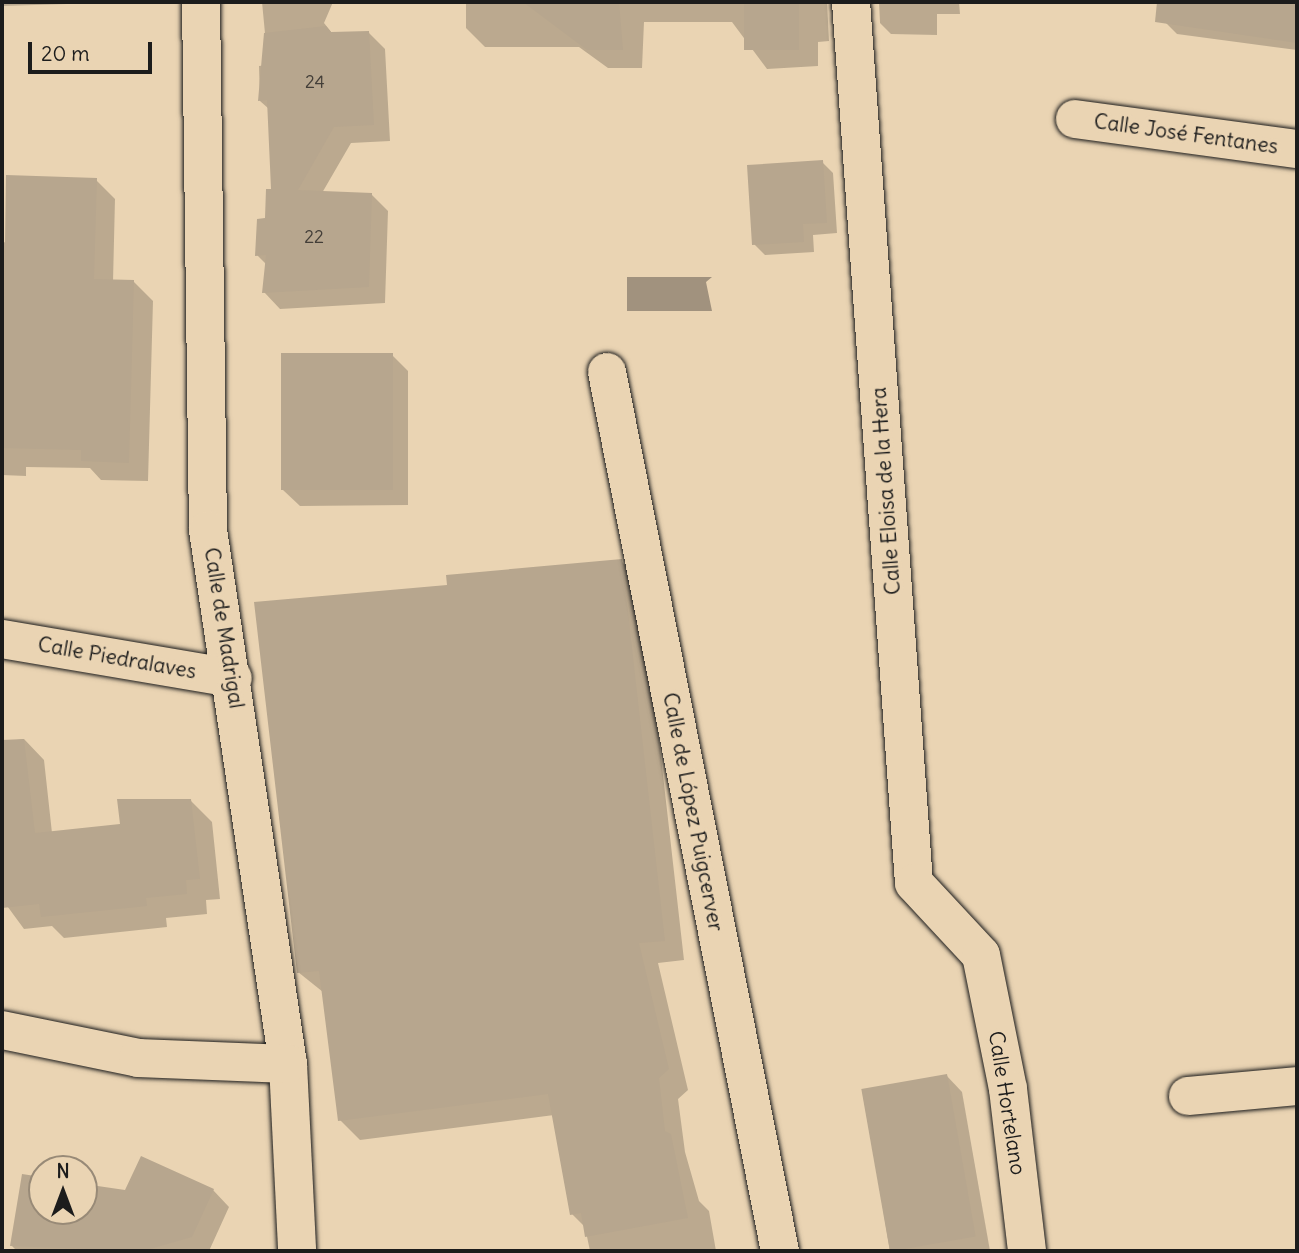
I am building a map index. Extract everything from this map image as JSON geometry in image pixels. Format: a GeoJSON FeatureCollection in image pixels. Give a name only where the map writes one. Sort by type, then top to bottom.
{"type":"FeatureCollection","features":[{"type":"Feature","properties":{"kind":"street","name":"Calle de Madrigal"},"geometry":{"type":"LineString","coordinates":[[201,2],[208,530],[233,678],[288,1064],[297,1251]]}},
{"type":"Feature","properties":{"kind":"street","name":"Calle Eloisa de la Hera"},"geometry":{"type":"LineString","coordinates":[[850,2],[914,883],[981,955]]}},
{"type":"Feature","properties":{"kind":"street","name":"Calle José Fentanes"},"geometry":{"type":"LineString","coordinates":[[1075,119],[1297,149]]}},
{"type":"Feature","properties":{"kind":"street","name":"Calle de López Puigcerver"},"geometry":{"type":"LineString","coordinates":[[607,372],[780,1251]]}},
{"type":"Feature","properties":{"kind":"street","name":"Calle Piedralaves"},"geometry":{"type":"LineString","coordinates":[[2,639],[233,678]]}},
{"type":"Feature","properties":{"kind":"street","name":"Calle Hortelano"},"geometry":{"type":"LineString","coordinates":[[981,955],[1008,1089],[1027,1251]]}},
{"type":"Feature","properties":{"kind":"street"},"geometry":{"type":"LineString","coordinates":[[2,1030],[138,1058],[288,1064]]}},
{"type":"Feature","properties":{"kind":"street"},"geometry":{"type":"LineString","coordinates":[[1188,1096],[1297,1086]]}},
{"type":"Feature","properties":{"kind":"shaded area"},"geometry":{"type":"Polygon","coordinates":[[[627,277],[712,277],[706,282],[712,311],[627,311],[627,277]]]}},
{"type":"Feature","properties":{"kind":"building"},"geometry":{"type":"Polygon","coordinates":[[[523,2],[619,2],[623,50],[587,50],[523,2]]]}},
{"type":"Feature","properties":{"kind":"building"},"geometry":{"type":"Polygon","coordinates":[[[744,2],[799,2],[799,50],[744,50],[744,2]]]}},
{"type":"Feature","properties":{"kind":"building"},"geometry":{"type":"Polygon","coordinates":[[[1157,2],[1297,2],[1297,43],[1155,22],[1157,2]]]}},
{"type":"Feature","properties":{"kind":"building"},"geometry":{"type":"Polygon","coordinates":[[[326,26],[331,32],[369,31],[374,125],[334,127],[298,190],[372,193],[369,287],[262,293],[266,255],[255,256],[257,219],[265,218],[266,189],[271,189],[267,100],[258,101],[264,33],[326,26]]]}},
{"type":"Feature","properties":{"kind":"building"},"geometry":{"type":"Polygon","coordinates":[[[823,160],[827,223],[803,224],[804,242],[752,245],[747,165],[823,160]]]}},
{"type":"Feature","properties":{"kind":"building"},"geometry":{"type":"Polygon","coordinates":[[[6,175],[97,178],[94,279],[134,280],[129,463],[81,461],[81,450],[2,448],[6,175]]]}},
{"type":"Feature","properties":{"kind":"building"},"geometry":{"type":"Polygon","coordinates":[[[281,353],[393,353],[393,490],[281,490],[281,353]]]}},
{"type":"Feature","properties":{"kind":"building"},"geometry":{"type":"Polygon","coordinates":[[[622,559],[665,941],[639,943],[669,1069],[659,1078],[665,1131],[671,1134],[688,1218],[585,1237],[581,1213],[570,1215],[548,1094],[338,1121],[319,971],[297,973],[254,602],[447,585],[446,575],[622,559]]]}},
{"type":"Feature","properties":{"kind":"building"},"geometry":{"type":"Polygon","coordinates":[[[24,739],[35,833],[120,824],[117,799],[191,799],[200,879],[186,880],[187,894],[146,898],[147,906],[41,917],[39,904],[2,908],[2,740],[24,739]]]}},
{"type":"Feature","properties":{"kind":"building"},"geometry":{"type":"Polygon","coordinates":[[[947,1074],[976,1236],[890,1251],[861,1089],[947,1074]]]}},
{"type":"Feature","properties":{"kind":"building"},"geometry":{"type":"Polygon","coordinates":[[[141,1156],[214,1189],[192,1237],[143,1251],[10,1246],[22,1174],[28,1175],[28,1225],[98,1225],[98,1186],[125,1190],[141,1156]]]}}]}
